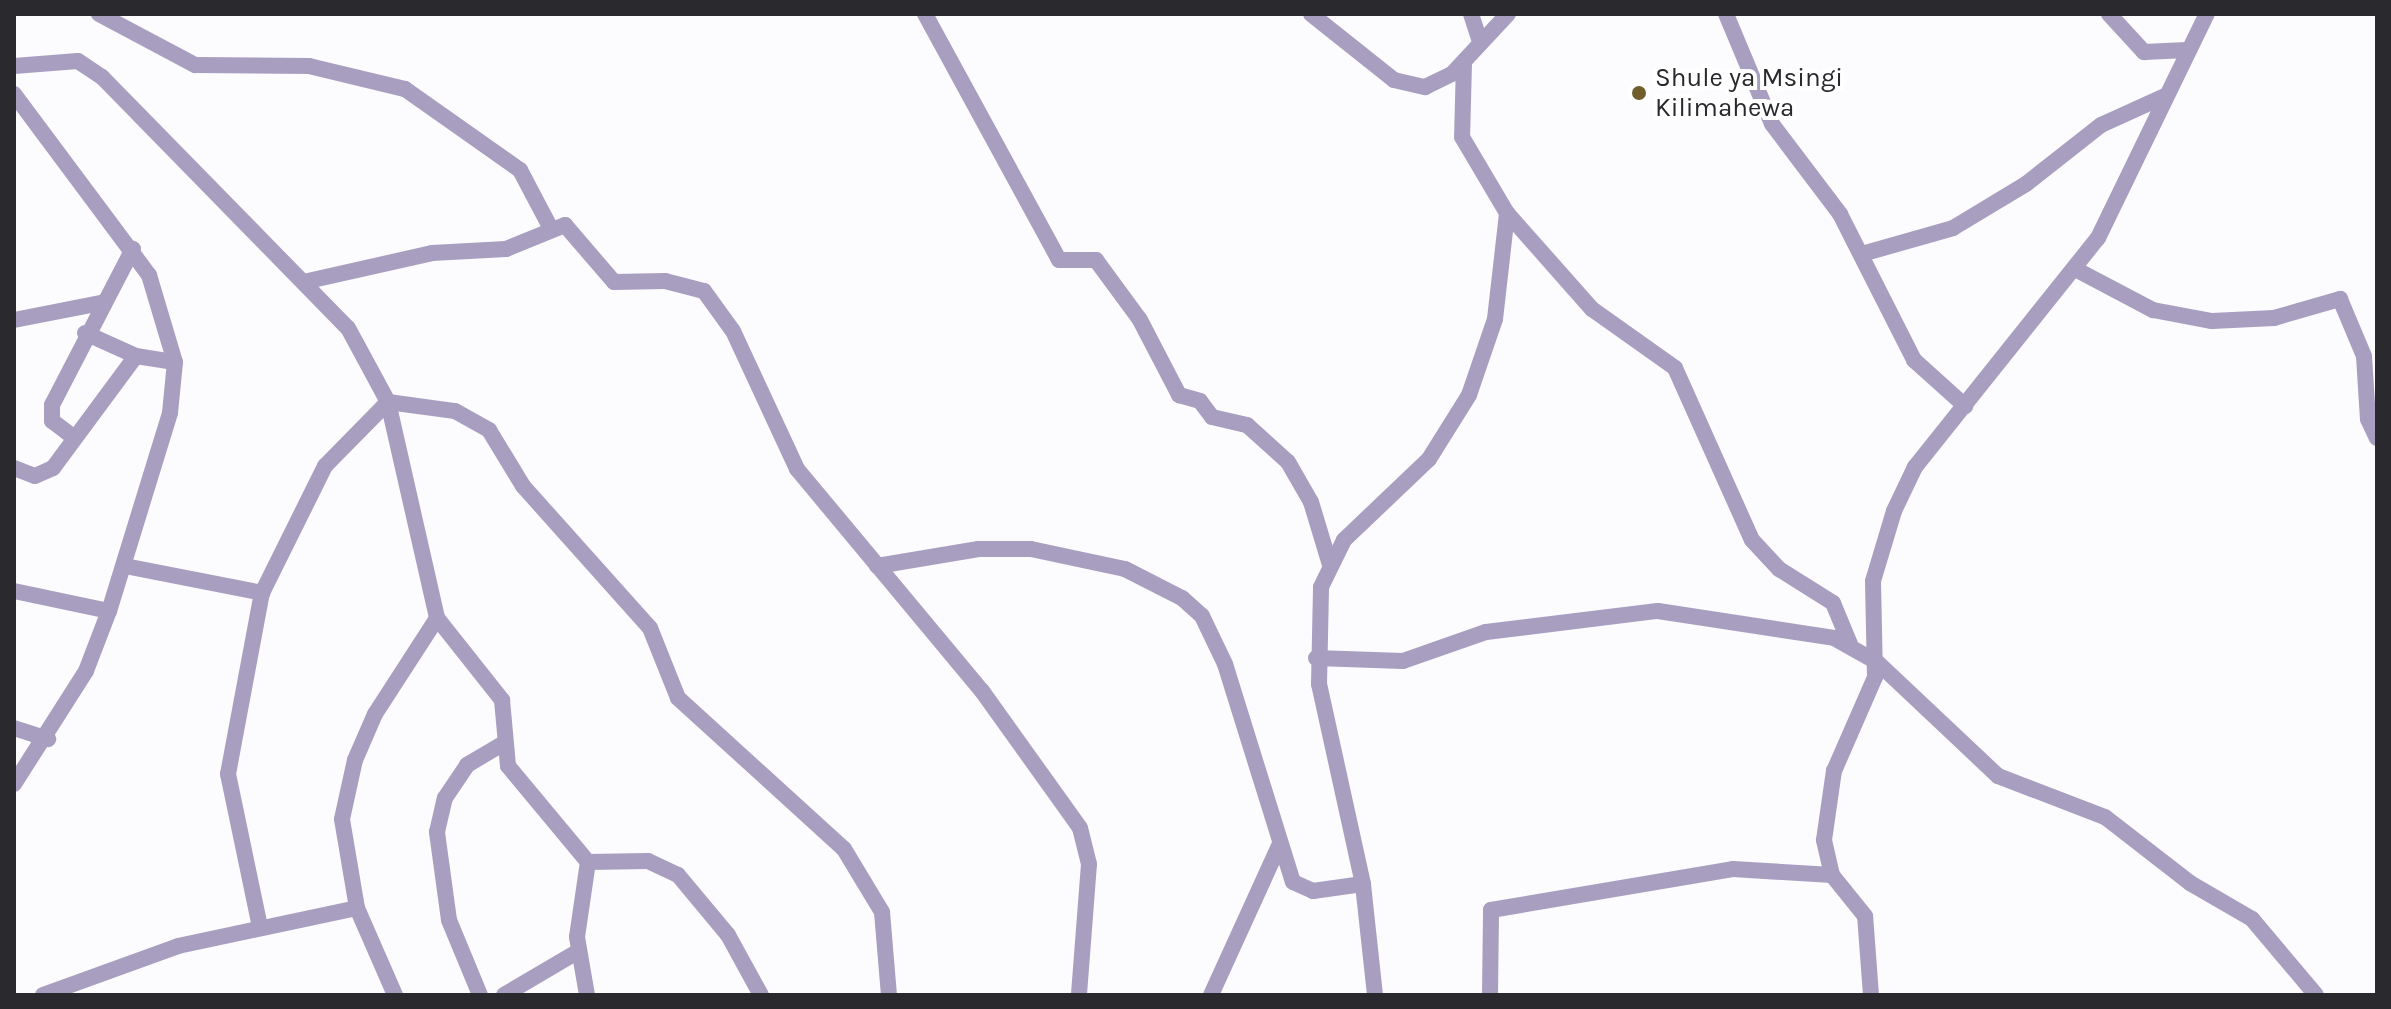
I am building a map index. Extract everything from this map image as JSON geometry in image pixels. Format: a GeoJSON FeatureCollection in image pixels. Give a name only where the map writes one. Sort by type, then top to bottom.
{"type":"FeatureCollection","features":[{"type":"Feature","properties":{"kind":"street"},"geometry":{"type":"LineString","coordinates":[[99,14],[195,65],[309,66],[405,89],[520,170],[550,227]]}},
{"type":"Feature","properties":{"kind":"street"},"geometry":{"type":"LineString","coordinates":[[925,14],[1059,260],[1096,260],[1140,320],[1179,395],[1200,401],[1212,417],[1247,425],[1288,462],[1311,502],[1330,565]]}},
{"type":"Feature","properties":{"kind":"street"},"geometry":{"type":"LineString","coordinates":[[1311,14],[1408,86],[1440,81],[1464,63],[1508,14]]}},
{"type":"Feature","properties":{"kind":"street"},"geometry":{"type":"LineString","coordinates":[[1471,14],[1480,42]]}},
{"type":"Feature","properties":{"kind":"street"},"geometry":{"type":"LineString","coordinates":[[1726,14],[1772,124],[1862,254],[1914,360],[1965,406]]}},
{"type":"Feature","properties":{"kind":"street"},"geometry":{"type":"LineString","coordinates":[[2109,14],[2144,52],[2187,50]]}},
{"type":"Feature","properties":{"kind":"street"},"geometry":{"type":"LineString","coordinates":[[1871,995],[1865,916],[1832,875],[1825,810],[1877,662],[1873,581],[1894,511],[1915,467],[2077,270],[2207,14]]}},
{"type":"Feature","properties":{"kind":"street"},"geometry":{"type":"LineString","coordinates":[[14,66],[78,61],[102,77],[308,281],[369,356],[388,402],[437,618],[502,700],[504,743],[522,786],[588,862],[667,865],[701,897],[761,995]]}},
{"type":"Feature","properties":{"kind":"street"},"geometry":{"type":"LineString","coordinates":[[1464,63],[1462,137],[1507,213],[1581,300],[1675,368],[1752,540],[1779,569],[1833,603],[1850,644]]}},
{"type":"Feature","properties":{"kind":"street"},"geometry":{"type":"LineString","coordinates":[[14,94],[133,249],[162,302],[175,362],[170,413],[109,611],[48,739],[14,784]]}},
{"type":"Feature","properties":{"kind":"street"},"geometry":{"type":"LineString","coordinates":[[1862,254],[1953,228],[2026,184],[2101,125],[2167,95]]}},
{"type":"Feature","properties":{"kind":"street"},"geometry":{"type":"LineString","coordinates":[[1375,995],[1363,884],[1316,658],[1316,618],[1330,565],[1366,513],[1429,459],[1469,395],[1495,319],[1507,213]]}},
{"type":"Feature","properties":{"kind":"street"},"geometry":{"type":"LineString","coordinates":[[308,281],[432,253],[506,249],[550,227],[565,225],[582,236],[614,282],[686,284],[720,307],[797,469],[982,691],[1080,828],[1089,864],[1079,995]]}},
{"type":"Feature","properties":{"kind":"street"},"geometry":{"type":"LineString","coordinates":[[72,436],[51,413],[85,333],[133,249]]}},
{"type":"Feature","properties":{"kind":"street"},"geometry":{"type":"LineString","coordinates":[[2077,270],[2153,310],[2212,321],[2274,318],[2340,299],[2364,356],[2368,419],[2377,438]]}},
{"type":"Feature","properties":{"kind":"street"},"geometry":{"type":"LineString","coordinates":[[14,320],[101,303]]}},
{"type":"Feature","properties":{"kind":"street"},"geometry":{"type":"LineString","coordinates":[[85,333],[136,356],[175,362]]}},
{"type":"Feature","properties":{"kind":"street"},"geometry":{"type":"LineString","coordinates":[[14,468],[43,475],[136,356]]}},
{"type":"Feature","properties":{"kind":"street"},"geometry":{"type":"LineString","coordinates":[[260,927],[228,774],[262,593],[325,466],[388,402]]}},
{"type":"Feature","properties":{"kind":"street"},"geometry":{"type":"LineString","coordinates":[[388,402],[455,411],[489,430],[523,486],[650,628],[678,698],[844,849],[882,912],[889,995]]}},
{"type":"Feature","properties":{"kind":"street"},"geometry":{"type":"LineString","coordinates":[[877,566],[979,549],[1031,549],[1125,569],[1182,598],[1202,616],[1225,664],[1279,846],[1301,889],[1363,884]]}},
{"type":"Feature","properties":{"kind":"street"},"geometry":{"type":"LineString","coordinates":[[125,566],[262,593]]}},
{"type":"Feature","properties":{"kind":"street"},"geometry":{"type":"LineString","coordinates":[[14,591],[109,611]]}},
{"type":"Feature","properties":{"kind":"street"},"geometry":{"type":"LineString","coordinates":[[1316,658],[1403,661],[1486,632],[1658,611],[1850,644],[1877,662],[1998,776],[2105,817],[2190,883],[2252,919],[2316,995]]}},
{"type":"Feature","properties":{"kind":"street"},"geometry":{"type":"LineString","coordinates":[[395,995],[357,908],[342,819],[355,760],[437,618]]}},
{"type":"Feature","properties":{"kind":"street"},"geometry":{"type":"LineString","coordinates":[[14,728],[48,739]]}},
{"type":"Feature","properties":{"kind":"street"},"geometry":{"type":"LineString","coordinates":[[480,995],[449,920],[437,832],[445,798],[467,765],[504,743]]}},
{"type":"Feature","properties":{"kind":"street"},"geometry":{"type":"LineString","coordinates":[[1211,995],[1279,846]]}},
{"type":"Feature","properties":{"kind":"street"},"geometry":{"type":"LineString","coordinates":[[587,995],[577,952],[588,862]]}},
{"type":"Feature","properties":{"kind":"street"},"geometry":{"type":"LineString","coordinates":[[1490,995],[1491,910],[1733,869],[1832,875]]}},
{"type":"Feature","properties":{"kind":"street"},"geometry":{"type":"LineString","coordinates":[[43,995],[134,960],[260,927],[357,908]]}},
{"type":"Feature","properties":{"kind":"street"},"geometry":{"type":"LineString","coordinates":[[504,995],[577,952]]}},
{"type":"Feature","properties":{"kind":"place","name":"Shule ya Msingi Kilimahewa"},"geometry":{"type":"Point","coordinates":[1639,93]}}]}
